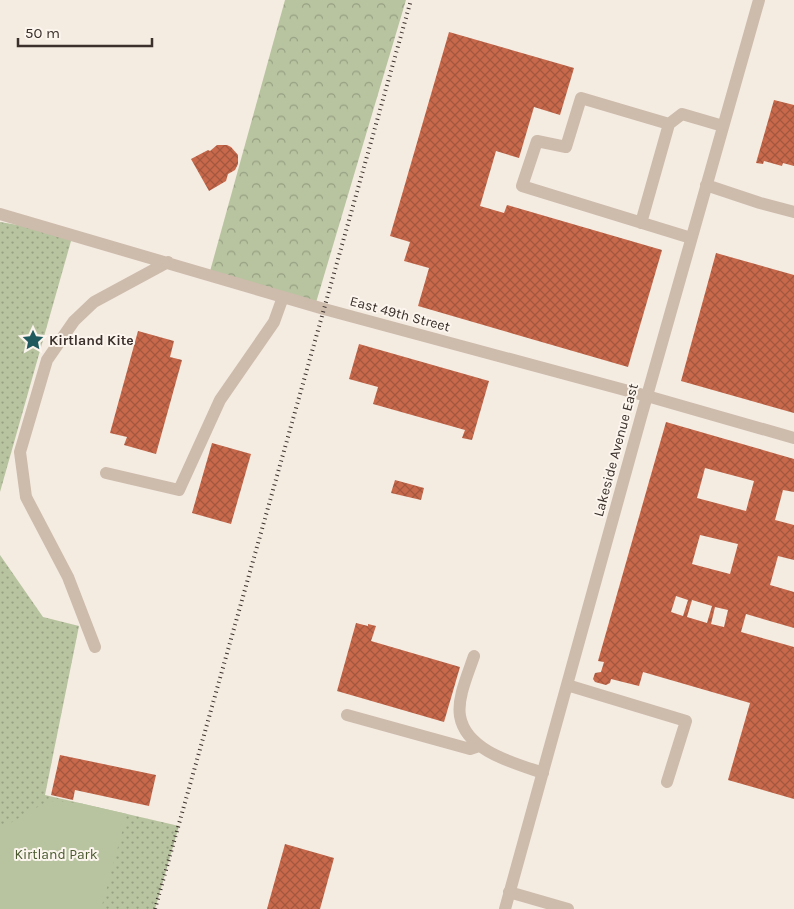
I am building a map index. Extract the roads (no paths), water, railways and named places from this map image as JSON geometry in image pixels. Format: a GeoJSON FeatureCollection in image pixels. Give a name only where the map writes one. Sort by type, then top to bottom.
{"type":"FeatureCollection","features":[{"type":"Feature","properties":{"kind":"street","name":"Lakeside Avenue East"},"geometry":{"type":"LineString","coordinates":[[505,909],[759,0]]}},
{"type":"Feature","properties":{"kind":"street"},"geometry":{"type":"LineString","coordinates":[[669,124],[581,98],[566,148],[537,141],[522,186],[691,238]]}},
{"type":"Feature","properties":{"kind":"street"},"geometry":{"type":"LineString","coordinates":[[641,223],[669,124],[682,114],[723,126]]}},
{"type":"Feature","properties":{"kind":"street"},"geometry":{"type":"LineString","coordinates":[[706,185],[794,212]]}},
{"type":"Feature","properties":{"kind":"street","name":"East 49th Street"},"geometry":{"type":"LineString","coordinates":[[0,214],[283,297],[794,438]]}},
{"type":"Feature","properties":{"kind":"street"},"geometry":{"type":"LineString","coordinates":[[95,646],[68,577],[26,497],[20,452],[47,360],[74,321],[94,302],[168,262]]}},
{"type":"Feature","properties":{"kind":"street"},"geometry":{"type":"LineString","coordinates":[[106,473],[179,490],[220,400],[274,322],[283,297]]}},
{"type":"Feature","properties":{"kind":"street"},"geometry":{"type":"LineString","coordinates":[[474,656],[462,689],[460,716],[466,733],[479,746],[512,762],[542,773]]}},
{"type":"Feature","properties":{"kind":"street"},"geometry":{"type":"LineString","coordinates":[[567,685],[686,721],[667,782]]}},
{"type":"Feature","properties":{"kind":"street"},"geometry":{"type":"LineString","coordinates":[[348,715],[470,749],[479,746]]}},
{"type":"Feature","properties":{"kind":"street"},"geometry":{"type":"LineString","coordinates":[[510,892],[568,909]]}},
{"type":"Feature","properties":{"kind":"railway"},"geometry":{"type":"LineString","coordinates":[[155,909],[411,0]]}},
{"type":"Feature","properties":{"kind":"place","name":"Kirtland Kite"},"geometry":{"type":"Point","coordinates":[33,340]}},
{"type":"Feature","properties":{"kind":"park label","name":"Kirtland Park"},"geometry":{"type":"Point","coordinates":[56,854]}}]}
